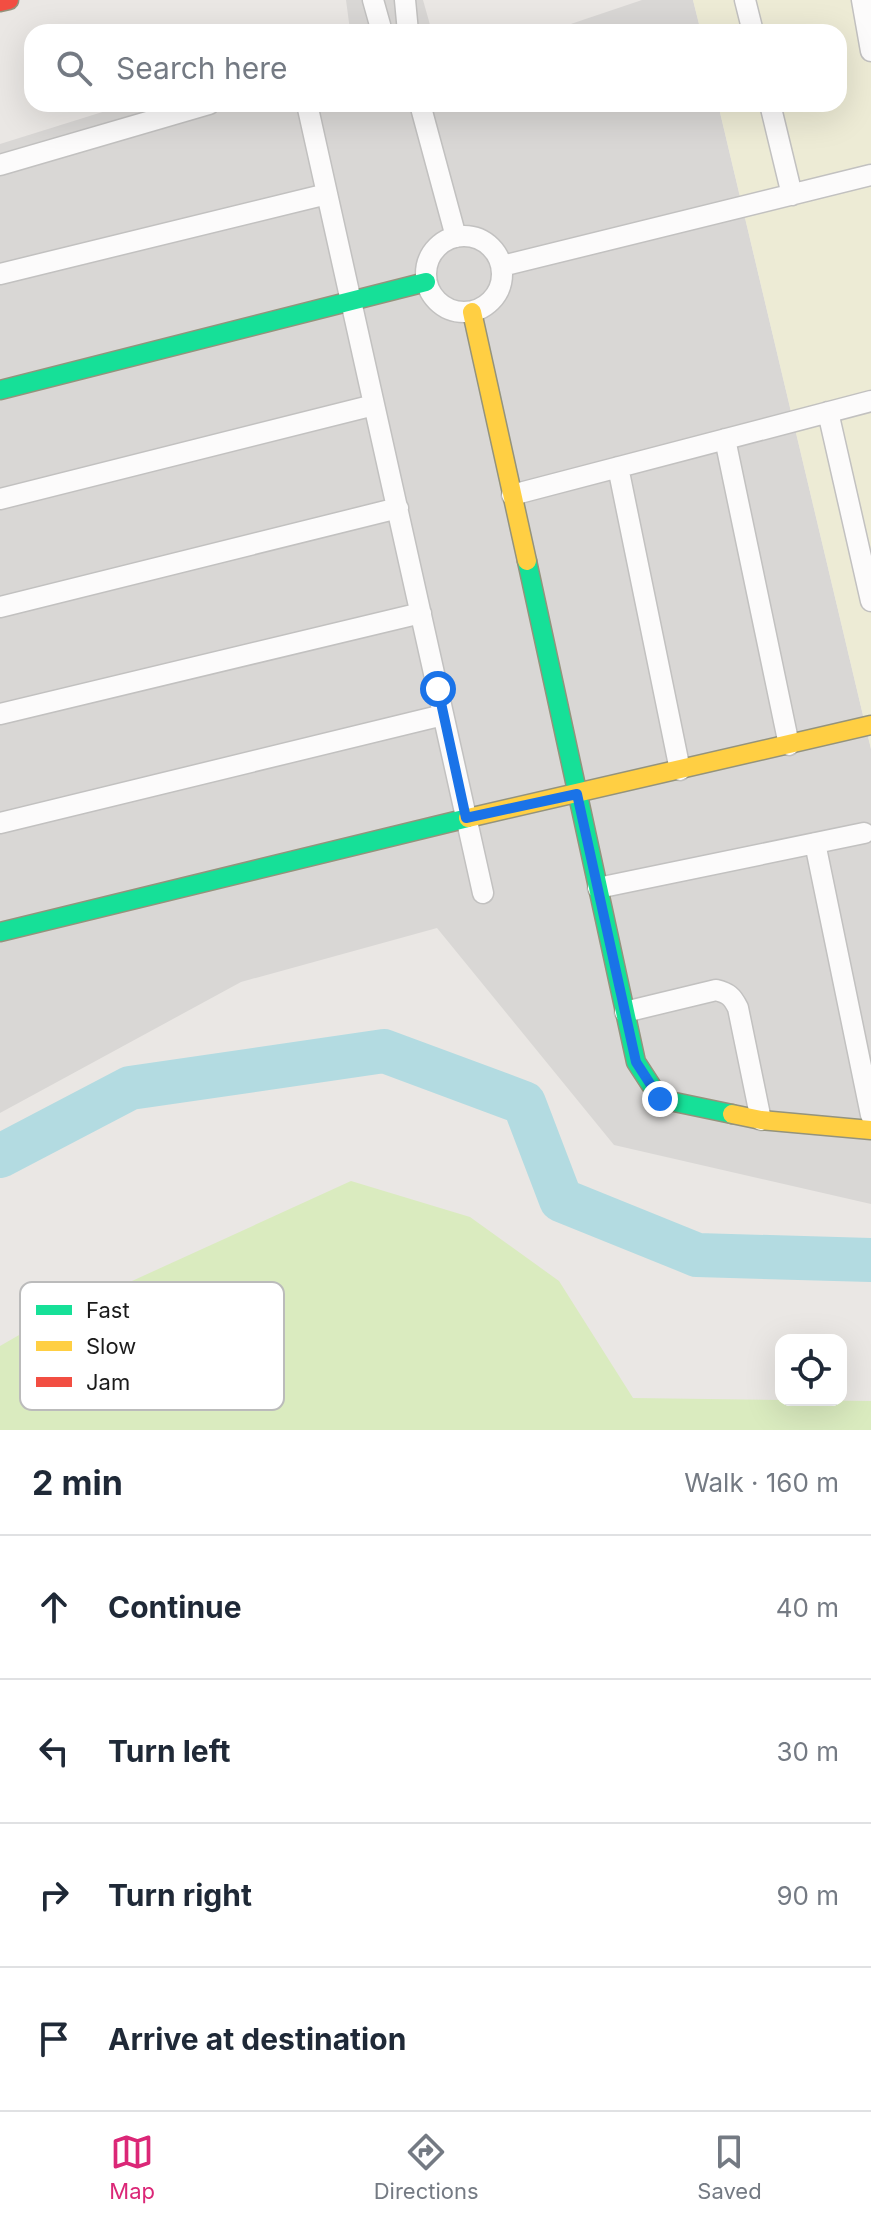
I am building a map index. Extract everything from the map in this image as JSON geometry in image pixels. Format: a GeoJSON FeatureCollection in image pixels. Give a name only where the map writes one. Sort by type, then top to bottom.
{"type":"FeatureCollection","features":[{"type":"Feature","properties":{"kind":"street"},"geometry":{"type":"LineString","coordinates":[[0,2],[9,0]]}},
{"type":"Feature","properties":{"kind":"street"},"geometry":{"type":"LineString","coordinates":[[373,0],[380,24]]}},
{"type":"Feature","properties":{"kind":"street"},"geometry":{"type":"LineString","coordinates":[[405,0],[407,24]]}},
{"type":"Feature","properties":{"kind":"street"},"geometry":{"type":"LineString","coordinates":[[745,0],[751,24]]}},
{"type":"Feature","properties":{"kind":"street"},"geometry":{"type":"LineString","coordinates":[[862,0],[871,51]]}},
{"type":"Feature","properties":{"kind":"street"},"geometry":{"type":"LineString","coordinates":[[0,165],[182,112]]}},
{"type":"Feature","properties":{"kind":"street"},"geometry":{"type":"LineString","coordinates":[[309,112],[483,893]]}},
{"type":"Feature","properties":{"kind":"street"},"geometry":{"type":"LineString","coordinates":[[422,112],[456,237]]}},
{"type":"Feature","properties":{"kind":"street"},"geometry":{"type":"LineString","coordinates":[[772,112],[792,195]]}},
{"type":"Feature","properties":{"kind":"street"},"geometry":{"type":"LineString","coordinates":[[502,266],[871,175]]}},
{"type":"Feature","properties":{"kind":"street"},"geometry":{"type":"LineString","coordinates":[[0,274],[327,194]]}},
{"type":"Feature","properties":{"kind":"street"},"geometry":{"type":"LineString","coordinates":[[456,237],[471,237],[486,242],[502,266],[502,282],[497,296],[486,306],[472,312],[457,312],[443,307],[432,296],[426,282],[426,267],[432,253],[456,237]]}},
{"type":"Feature","properties":{"kind":"street"},"geometry":{"type":"LineString","coordinates":[[0,390],[426,282]]}},
{"type":"Feature","properties":{"kind":"street"},"geometry":{"type":"LineString","coordinates":[[472,312],[636,1062],[660,1099],[761,1120],[871,1130]]}},
{"type":"Feature","properties":{"kind":"street"},"geometry":{"type":"LineString","coordinates":[[512,495],[871,401]]}},
{"type":"Feature","properties":{"kind":"street"},"geometry":{"type":"LineString","coordinates":[[0,499],[374,405]]}},
{"type":"Feature","properties":{"kind":"street"},"geometry":{"type":"LineString","coordinates":[[828,412],[871,601]]}},
{"type":"Feature","properties":{"kind":"street"},"geometry":{"type":"LineString","coordinates":[[725,439],[789,745]]}},
{"type":"Feature","properties":{"kind":"street"},"geometry":{"type":"LineString","coordinates":[[618,467],[680,770]]}},
{"type":"Feature","properties":{"kind":"street"},"geometry":{"type":"LineString","coordinates":[[0,607],[398,508]]}},
{"type":"Feature","properties":{"kind":"street"},"geometry":{"type":"LineString","coordinates":[[0,714],[421,613]]}},
{"type":"Feature","properties":{"kind":"street"},"geometry":{"type":"LineString","coordinates":[[0,823],[443,715]]}},
{"type":"Feature","properties":{"kind":"street"},"geometry":{"type":"LineString","coordinates":[[0,932],[466,818],[871,725]]}},
{"type":"Feature","properties":{"kind":"street"},"geometry":{"type":"LineString","coordinates":[[598,888],[864,833]]}},
{"type":"Feature","properties":{"kind":"street"},"geometry":{"type":"LineString","coordinates":[[815,843],[871,1115]]}},
{"type":"Feature","properties":{"kind":"street"},"geometry":{"type":"LineString","coordinates":[[625,1012],[716,990],[727,992],[738,1008],[761,1120]]}},
{"type":"Feature","properties":{"kind":"shaded area"},"geometry":{"type":"Polygon","coordinates":[[[346,0],[423,0],[430,24],[349,24],[346,0]]]}},
{"type":"Feature","properties":{"kind":"shaded area"},"geometry":{"type":"Polygon","coordinates":[[[642,0],[693,0],[699,24],[571,24],[642,0]]]}},
{"type":"Feature","properties":{"kind":"shaded area"},"geometry":{"type":"Polygon","coordinates":[[[693,0],[871,0],[871,749],[720,112],[847,112],[847,24],[699,24],[693,0]]]}},
{"type":"Feature","properties":{"kind":"shaded area"},"geometry":{"type":"Polygon","coordinates":[[[102,112],[720,112],[871,749],[871,1204],[614,1145],[437,928],[241,982],[0,1113],[0,144],[102,112]]]}},
{"type":"Feature","properties":{"kind":"green space"},"geometry":{"type":"Polygon","coordinates":[[[351,1181],[470,1217],[559,1281],[633,1398],[775,1400],[775,1406],[847,1406],[847,1401],[871,1401],[871,1430],[0,1430],[0,1346],[20,1334],[20,1410],[284,1410],[284,1282],[130,1282],[351,1181]]]}},
{"type":"Feature","properties":{"kind":"waterway"},"geometry":{"type":"LineString","coordinates":[[0,1156],[130,1088],[384,1051],[524,1103],[561,1200],[697,1255],[871,1260]]}},
{"type":"Feature","properties":{"kind":"traffic: fast"},"geometry":{"type":"LineString","coordinates":[[0,390],[426,282]]}},
{"type":"Feature","properties":{"kind":"traffic: fast"},"geometry":{"type":"LineString","coordinates":[[527,561],[636,1062],[660,1099],[732,1114]]}},
{"type":"Feature","properties":{"kind":"traffic: fast"},"geometry":{"type":"LineString","coordinates":[[0,932],[468,818]]}},
{"type":"Feature","properties":{"kind":"traffic: slow"},"geometry":{"type":"LineString","coordinates":[[472,312],[527,561]]}},
{"type":"Feature","properties":{"kind":"traffic: slow"},"geometry":{"type":"LineString","coordinates":[[468,818],[871,725]]}},
{"type":"Feature","properties":{"kind":"traffic: slow"},"geometry":{"type":"LineString","coordinates":[[732,1114],[761,1120],[871,1130]]}},
{"type":"Feature","properties":{"kind":"traffic: jam"},"geometry":{"type":"LineString","coordinates":[[0,2],[9,0]]}},
{"type":"Feature","properties":{"kind":"route"},"geometry":{"type":"LineString","coordinates":[[438,689],[466,818],[577,794],[636,1062],[660,1099]]}}]}
